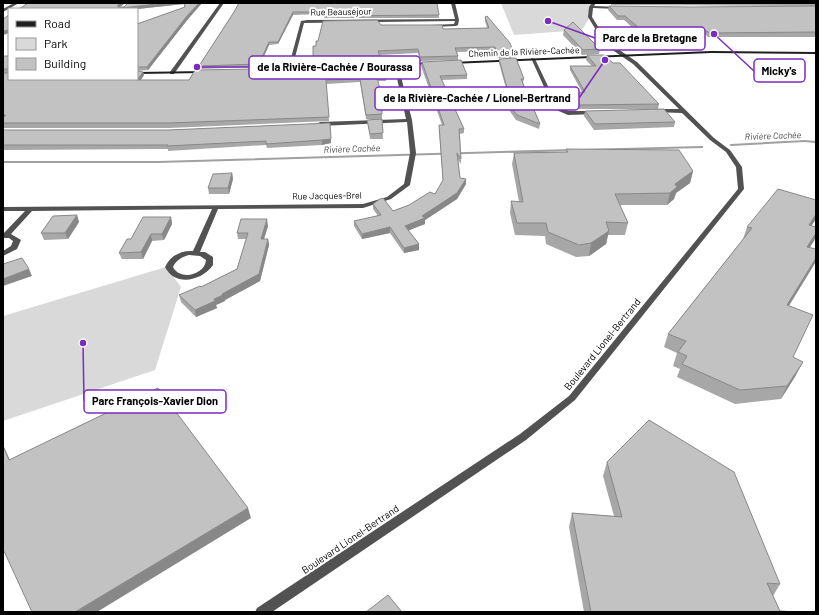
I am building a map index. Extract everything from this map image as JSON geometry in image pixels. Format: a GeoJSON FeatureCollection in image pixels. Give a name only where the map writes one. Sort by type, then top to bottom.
{"type":"FeatureCollection","features":[{"type":"Feature","properties":{"kind":"street"},"geometry":{"type":"LineString","coordinates":[[8,8],[17,3]]}},
{"type":"Feature","properties":{"kind":"street"},"geometry":{"type":"LineString","coordinates":[[172,73],[222,3]]}},
{"type":"Feature","properties":{"kind":"street"},"geometry":{"type":"LineString","coordinates":[[428,26],[456,25],[457,20],[453,3]]}},
{"type":"Feature","properties":{"kind":"street"},"geometry":{"type":"LineString","coordinates":[[591,7],[594,3]]}},
{"type":"Feature","properties":{"kind":"street"},"geometry":{"type":"LineString","coordinates":[[810,3],[816,7]]}},
{"type":"Feature","properties":{"kind":"street"},"geometry":{"type":"LineString","coordinates":[[591,7],[621,8]]}},
{"type":"Feature","properties":{"kind":"street","name":"Boulevard Lionel-Bertrand"},"geometry":{"type":"LineString","coordinates":[[261,612],[523,437],[572,398],[741,189],[739,166],[728,151],[683,111],[635,63],[616,50],[597,29],[590,17],[591,7]]}},
{"type":"Feature","properties":{"kind":"street"},"geometry":{"type":"LineString","coordinates":[[806,9],[816,7]]}},
{"type":"Feature","properties":{"kind":"street","name":"Rue Beauséjour"},"geometry":{"type":"LineString","coordinates":[[290,69],[302,22],[317,19],[457,20]]}},
{"type":"Feature","properties":{"kind":"street","name":"Rue Beauséjour"},"geometry":{"type":"LineString","coordinates":[[380,20],[381,26]]}},
{"type":"Feature","properties":{"kind":"street","name":"Chemin de la Rivière-Cachée"},"geometry":{"type":"LineString","coordinates":[[445,63],[722,52],[816,52]]}},
{"type":"Feature","properties":{"kind":"street"},"geometry":{"type":"LineString","coordinates":[[534,59],[556,108],[568,112],[601,112]]}},
{"type":"Feature","properties":{"kind":"street"},"geometry":{"type":"LineString","coordinates":[[366,66],[437,63]]}},
{"type":"Feature","properties":{"kind":"street","name":"Rue Jacques-Brel"},"geometry":{"type":"LineString","coordinates":[[3,209],[363,206],[389,198],[408,185],[412,156],[409,120],[396,65]]}},
{"type":"Feature","properties":{"kind":"street"},"geometry":{"type":"LineString","coordinates":[[239,71],[328,68]]}},
{"type":"Feature","properties":{"kind":"street"},"geometry":{"type":"LineString","coordinates":[[138,74],[210,72]]}},
{"type":"Feature","properties":{"kind":"street"},"geometry":{"type":"LineString","coordinates":[[648,111],[683,111]]}},
{"type":"Feature","properties":{"kind":"street"},"geometry":{"type":"LineString","coordinates":[[316,124],[409,120]]}},
{"type":"Feature","properties":{"kind":"street"},"geometry":{"type":"LineString","coordinates":[[196,253],[216,207]]}},
{"type":"Feature","properties":{"kind":"street"},"geometry":{"type":"LineString","coordinates":[[4,236],[30,209]]}},
{"type":"Feature","properties":{"kind":"street"},"geometry":{"type":"LineString","coordinates":[[3,254],[10,251],[17,244],[15,238],[4,236]]}},
{"type":"Feature","properties":{"kind":"street"},"geometry":{"type":"LineString","coordinates":[[196,253],[207,256],[210,259],[209,267],[205,271],[199,274],[184,277],[177,276],[169,270],[170,263],[177,257],[196,253]]}},
{"type":"Feature","properties":{"kind":"green space"},"geometry":{"type":"Polygon","coordinates":[[[501,3],[594,3],[590,17],[582,30],[514,35],[501,3]]]}},
{"type":"Feature","properties":{"kind":"green space"},"geometry":{"type":"Polygon","coordinates":[[[166,267],[181,287],[155,370],[3,421],[3,316],[166,267]]]}},
{"type":"Feature","properties":{"kind":"building"},"geometry":{"type":"Polygon","coordinates":[[[28,3],[120,3],[118,7],[124,7],[128,3],[165,3],[122,8],[20,8],[28,3]]]}},
{"type":"Feature","properties":{"kind":"building"},"geometry":{"type":"Polygon","coordinates":[[[184,3],[199,3],[147,67],[138,67],[138,24],[185,7],[184,3]]]}},
{"type":"Feature","properties":{"kind":"building"},"geometry":{"type":"Polygon","coordinates":[[[239,3],[437,3],[439,15],[324,16],[325,12],[293,12],[278,42],[269,42],[259,64],[199,66],[239,3]]]}},
{"type":"Feature","properties":{"kind":"building"},"geometry":{"type":"Polygon","coordinates":[[[609,6],[816,6],[816,32],[709,33],[707,31],[645,33],[625,16],[618,16],[609,6]]]}},
{"type":"Feature","properties":{"kind":"building"},"geometry":{"type":"Polygon","coordinates":[[[8,16],[8,30],[3,31],[3,19],[8,16]]]}},
{"type":"Feature","properties":{"kind":"building"},"geometry":{"type":"Polygon","coordinates":[[[487,16],[510,43],[514,54],[497,54],[495,47],[455,48],[458,56],[420,57],[418,49],[378,51],[381,59],[313,61],[313,46],[316,46],[316,41],[318,41],[323,21],[377,20],[381,25],[442,25],[443,29],[489,28],[485,17],[487,16]]]}},
{"type":"Feature","properties":{"kind":"building"},"geometry":{"type":"Polygon","coordinates":[[[573,22],[600,49],[583,50],[564,30],[573,22]]]}},
{"type":"Feature","properties":{"kind":"building"},"geometry":{"type":"Polygon","coordinates":[[[587,55],[604,55],[613,63],[620,63],[659,104],[580,105],[572,93],[585,92],[570,66],[596,66],[587,55]]]}},
{"type":"Feature","properties":{"kind":"building"},"geometry":{"type":"Polygon","coordinates":[[[3,56],[8,56],[8,69],[3,69],[3,56]]]}},
{"type":"Feature","properties":{"kind":"building"},"geometry":{"type":"Polygon","coordinates":[[[516,58],[524,79],[521,79],[540,124],[517,115],[507,103],[511,102],[499,59],[516,58]]]}},
{"type":"Feature","properties":{"kind":"building"},"geometry":{"type":"Polygon","coordinates":[[[461,60],[467,75],[440,76],[464,129],[459,129],[461,159],[457,153],[460,178],[466,179],[457,193],[422,216],[425,218],[405,226],[419,244],[404,248],[390,227],[362,234],[354,221],[381,215],[373,204],[380,199],[383,198],[393,211],[409,205],[430,192],[435,194],[443,180],[439,125],[444,125],[422,62],[461,60]]]}},
{"type":"Feature","properties":{"kind":"building"},"geometry":{"type":"Polygon","coordinates":[[[382,64],[386,77],[377,77],[384,106],[382,106],[382,114],[366,115],[360,79],[326,80],[329,117],[169,123],[3,123],[3,118],[6,115],[3,115],[3,73],[8,73],[8,80],[189,80],[195,70],[256,69],[253,75],[314,72],[313,67],[382,64]]]}},
{"type":"Feature","properties":{"kind":"building"},"geometry":{"type":"Polygon","coordinates":[[[138,71],[143,72],[138,79],[138,71]]]}},
{"type":"Feature","properties":{"kind":"building"},"geometry":{"type":"Polygon","coordinates":[[[664,109],[675,122],[595,124],[585,111],[664,109]]]}},
{"type":"Feature","properties":{"kind":"building"},"geometry":{"type":"Polygon","coordinates":[[[382,119],[383,133],[370,134],[367,120],[382,119]]]}},
{"type":"Feature","properties":{"kind":"building"},"geometry":{"type":"Polygon","coordinates":[[[330,123],[331,139],[266,144],[266,141],[167,146],[168,145],[3,145],[3,130],[169,130],[330,123]]]}},
{"type":"Feature","properties":{"kind":"building"},"geometry":{"type":"Polygon","coordinates":[[[566,149],[679,150],[693,171],[675,184],[677,187],[670,193],[615,194],[628,223],[606,222],[609,231],[591,243],[579,245],[548,232],[546,223],[517,223],[511,201],[523,202],[514,153],[568,152],[566,149]]]}},
{"type":"Feature","properties":{"kind":"building"},"geometry":{"type":"Polygon","coordinates":[[[232,173],[228,188],[208,188],[213,174],[232,173]]]}},
{"type":"Feature","properties":{"kind":"building"},"geometry":{"type":"Polygon","coordinates":[[[778,189],[816,200],[816,214],[809,225],[816,227],[816,233],[807,247],[816,249],[816,258],[787,305],[813,315],[793,357],[803,362],[787,386],[740,390],[682,364],[687,356],[678,352],[686,341],[668,334],[752,228],[747,227],[778,189]]]}},
{"type":"Feature","properties":{"kind":"building"},"geometry":{"type":"Polygon","coordinates":[[[77,215],[65,233],[41,233],[53,216],[77,215]]]}},
{"type":"Feature","properties":{"kind":"building"},"geometry":{"type":"Polygon","coordinates":[[[143,217],[171,217],[162,234],[151,234],[141,252],[119,253],[127,239],[131,239],[143,217]]]}},
{"type":"Feature","properties":{"kind":"building"},"geometry":{"type":"Polygon","coordinates":[[[241,219],[267,219],[261,239],[268,239],[259,274],[222,294],[223,295],[214,299],[215,301],[195,310],[179,295],[200,286],[201,287],[237,269],[248,233],[237,233],[241,219]]]}},
{"type":"Feature","properties":{"kind":"building"},"geometry":{"type":"Polygon","coordinates":[[[22,258],[29,269],[3,279],[3,264],[22,258]]]}},
{"type":"Feature","properties":{"kind":"building"},"geometry":{"type":"Polygon","coordinates":[[[158,388],[248,508],[75,612],[32,612],[3,549],[3,446],[9,460],[158,388]]]}},
{"type":"Feature","properties":{"kind":"building"},"geometry":{"type":"Polygon","coordinates":[[[649,420],[734,472],[780,584],[767,583],[780,611],[797,612],[591,612],[572,513],[622,517],[607,462],[649,420]]]}},
{"type":"Feature","properties":{"kind":"building"},"geometry":{"type":"Polygon","coordinates":[[[388,595],[402,612],[366,612],[388,595]]]}},
{"type":"Feature","properties":{"kind":"waterway","name":"Rivière Cachée"},"geometry":{"type":"LineString","coordinates":[[731,145],[804,141],[816,142]]}},
{"type":"Feature","properties":{"kind":"waterway","name":"Rivière Cachée"},"geometry":{"type":"LineString","coordinates":[[582,150],[702,147]]}},
{"type":"Feature","properties":{"kind":"waterway","name":"Rivière Cachée"},"geometry":{"type":"LineString","coordinates":[[3,162],[158,162],[572,150]]}},
{"type":"Feature","properties":{"kind":"place","name":"Parc de la Bretagne"},"geometry":{"type":"Point","coordinates":[548,21]}},
{"type":"Feature","properties":{"kind":"place","name":"Micky's"},"geometry":{"type":"Point","coordinates":[714,34]}},
{"type":"Feature","properties":{"kind":"place","name":"de la Rivière-Cachée / Lionel-Bertrand"},"geometry":{"type":"Point","coordinates":[605,60]}},
{"type":"Feature","properties":{"kind":"place","name":"de la Rivière-Cachée / Bourassa"},"geometry":{"type":"Point","coordinates":[197,67]}},
{"type":"Feature","properties":{"kind":"place","name":"Parc François-Xavier Dion"},"geometry":{"type":"Point","coordinates":[83,343]}}]}
